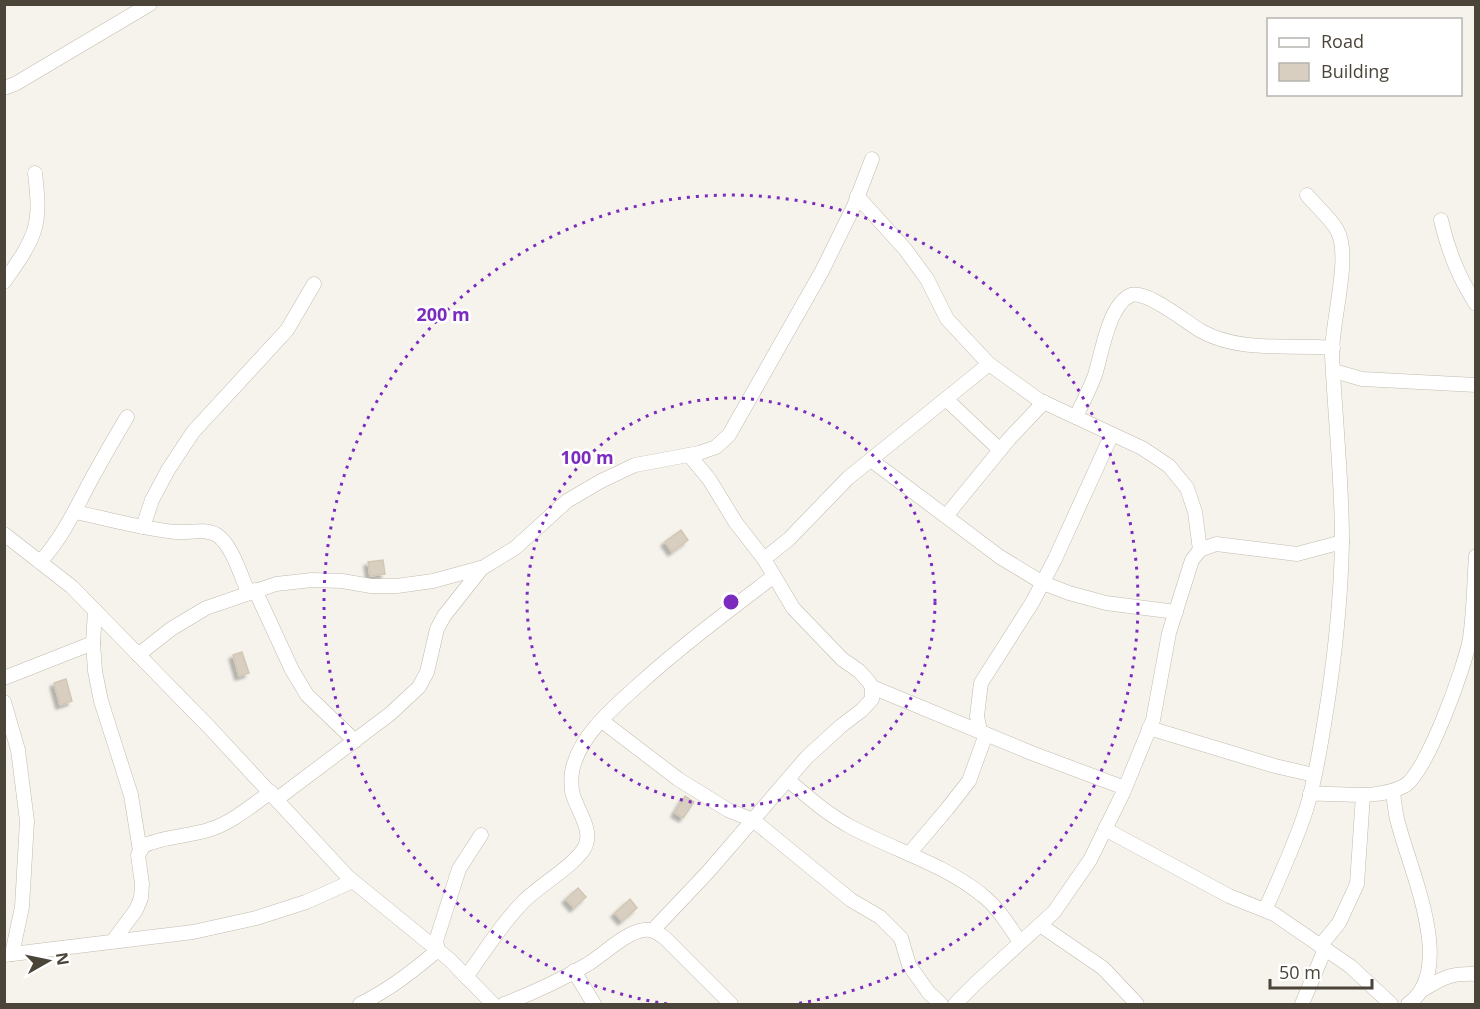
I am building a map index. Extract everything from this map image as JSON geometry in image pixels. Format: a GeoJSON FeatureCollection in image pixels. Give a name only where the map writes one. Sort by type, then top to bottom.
{"type":"FeatureCollection","features":[{"type":"Feature","properties":{"kind":"street"},"geometry":{"type":"LineString","coordinates":[[4,88],[15,84],[150,4]]}},
{"type":"Feature","properties":{"kind":"street"},"geometry":{"type":"LineString","coordinates":[[138,655],[171,629],[206,608],[276,584],[312,580],[342,581],[371,586],[397,586],[434,582],[482,568],[515,548],[567,501],[601,481],[636,465],[689,455],[716,447],[729,435],[822,271],[858,196],[872,159]]}},
{"type":"Feature","properties":{"kind":"street"},"geometry":{"type":"LineString","coordinates":[[4,282],[19,261],[34,232],[38,206],[35,173]]}},
{"type":"Feature","properties":{"kind":"street"},"geometry":{"type":"LineString","coordinates":[[1265,910],[1289,855],[1310,794],[1314,775],[1333,669],[1342,542],[1333,348],[1342,246],[1337,230],[1307,195]]}},
{"type":"Feature","properties":{"kind":"street"},"geometry":{"type":"LineString","coordinates":[[858,196],[905,249],[927,279],[947,319],[989,364],[1044,402],[1142,448],[1169,466],[1187,488],[1195,512],[1200,550]]}},
{"type":"Feature","properties":{"kind":"street"},"geometry":{"type":"LineString","coordinates":[[1441,220],[1448,249],[1460,280],[1476,304]]}},
{"type":"Feature","properties":{"kind":"street"},"geometry":{"type":"LineString","coordinates":[[143,527],[157,490],[193,432],[287,330],[314,284]]}},
{"type":"Feature","properties":{"kind":"street"},"geometry":{"type":"LineString","coordinates":[[1076,417],[1095,377],[1115,311],[1132,294],[1144,296],[1202,332],[1228,342],[1250,346],[1333,348]]}},
{"type":"Feature","properties":{"kind":"street"},"geometry":{"type":"LineString","coordinates":[[764,559],[789,539],[848,478],[989,364]]}},
{"type":"Feature","properties":{"kind":"street"},"geometry":{"type":"LineString","coordinates":[[1334,371],[1362,379],[1476,385]]}},
{"type":"Feature","properties":{"kind":"street"},"geometry":{"type":"LineString","coordinates":[[947,400],[1000,450]]}},
{"type":"Feature","properties":{"kind":"street"},"geometry":{"type":"LineString","coordinates":[[946,516],[1000,450],[1044,402]]}},
{"type":"Feature","properties":{"kind":"street"},"geometry":{"type":"LineString","coordinates":[[40,562],[56,545],[127,417]]}},
{"type":"Feature","properties":{"kind":"street"},"geometry":{"type":"LineString","coordinates":[[909,854],[969,781],[983,733],[976,716],[981,683],[1042,583],[1075,518],[1112,434]]}},
{"type":"Feature","properties":{"kind":"street"},"geometry":{"type":"LineString","coordinates":[[689,455],[709,479],[736,523],[764,559],[793,608],[842,659],[859,671],[872,687],[1125,788]]}},
{"type":"Feature","properties":{"kind":"street"},"geometry":{"type":"LineString","coordinates":[[871,459],[1000,557],[1042,583],[1106,603],[1176,612]]}},
{"type":"Feature","properties":{"kind":"street"},"geometry":{"type":"LineString","coordinates":[[75,512],[143,527],[183,532],[208,531],[218,535],[226,544],[307,695],[355,741]]}},
{"type":"Feature","properties":{"kind":"street"},"geometry":{"type":"LineString","coordinates":[[4,534],[72,587],[274,795],[353,881],[438,950],[493,1005]]}},
{"type":"Feature","properties":{"kind":"street"},"geometry":{"type":"LineString","coordinates":[[955,1005],[1054,912],[1090,860],[1125,788],[1153,720],[1170,633],[1192,560],[1200,550],[1216,544],[1297,554],[1342,542]]}},
{"type":"Feature","properties":{"kind":"street"},"geometry":{"type":"LineString","coordinates":[[1310,794],[1379,795],[1408,785],[1430,752],[1472,649],[1476,556]]}},
{"type":"Feature","properties":{"kind":"street"},"geometry":{"type":"LineString","coordinates":[[113,941],[136,910],[141,898],[138,855],[143,846],[212,829],[233,819],[274,795],[355,741],[390,714],[419,687],[427,672],[437,629],[449,609],[482,568]]}},
{"type":"Feature","properties":{"kind":"street"},"geometry":{"type":"LineString","coordinates":[[466,977],[525,899],[574,859],[585,846],[587,836],[585,825],[572,792],[571,775],[585,739],[619,702],[690,640],[774,576]]}},
{"type":"Feature","properties":{"kind":"street"},"geometry":{"type":"LineString","coordinates":[[95,610],[93,643],[101,701],[131,795],[140,851]]}},
{"type":"Feature","properties":{"kind":"street"},"geometry":{"type":"LineString","coordinates":[[4,678],[93,643]]}},
{"type":"Feature","properties":{"kind":"street"},"geometry":{"type":"LineString","coordinates":[[653,930],[807,757],[872,699],[872,687]]}},
{"type":"Feature","properties":{"kind":"street"},"geometry":{"type":"LineString","coordinates":[[4,702],[18,750],[27,821],[22,907],[8,955],[193,932],[256,918],[306,902],[353,881]]}},
{"type":"Feature","properties":{"kind":"street"},"geometry":{"type":"LineString","coordinates":[[602,721],[678,779],[728,810],[753,820],[851,900],[880,917],[901,938],[909,965],[929,993],[941,1005]]}},
{"type":"Feature","properties":{"kind":"street"},"geometry":{"type":"LineString","coordinates":[[1149,728],[1275,766],[1314,775]]}},
{"type":"Feature","properties":{"kind":"street"},"geometry":{"type":"LineString","coordinates":[[788,780],[820,808],[851,827],[945,871],[983,895],[1020,942]]}},
{"type":"Feature","properties":{"kind":"street"},"geometry":{"type":"LineString","coordinates":[[1393,792],[1396,817],[1430,938],[1430,966],[1424,989],[1418,998],[1408,1005]]}},
{"type":"Feature","properties":{"kind":"street"},"geometry":{"type":"LineString","coordinates":[[1302,1005],[1322,948],[1339,923],[1357,884],[1363,795]]}},
{"type":"Feature","properties":{"kind":"street"},"geometry":{"type":"LineString","coordinates":[[1105,829],[1229,896],[1274,914],[1350,966],[1391,1005]]}},
{"type":"Feature","properties":{"kind":"street"},"geometry":{"type":"LineString","coordinates":[[438,950],[435,941],[459,869],[481,835]]}},
{"type":"Feature","properties":{"kind":"street"},"geometry":{"type":"LineString","coordinates":[[1040,925],[1103,968],[1137,1005]]}},
{"type":"Feature","properties":{"kind":"street"},"geometry":{"type":"LineString","coordinates":[[504,1005],[535,992],[574,971],[631,934],[653,930],[665,938],[731,1005]]}},
{"type":"Feature","properties":{"kind":"street"},"geometry":{"type":"LineString","coordinates":[[360,1005],[405,977],[438,950]]}},
{"type":"Feature","properties":{"kind":"street"},"geometry":{"type":"LineString","coordinates":[[574,971],[594,1005]]}},
{"type":"Feature","properties":{"kind":"street"},"geometry":{"type":"LineString","coordinates":[[1424,989],[1445,976],[1457,973],[1476,974]]}},
{"type":"Feature","properties":{"kind":"building"},"geometry":{"type":"Polygon","coordinates":[[[681,530],[688,540],[672,552],[665,542],[681,530]]]}},
{"type":"Feature","properties":{"kind":"building"},"geometry":{"type":"Polygon","coordinates":[[[383,560],[385,574],[370,576],[368,562],[383,560]]]}},
{"type":"Feature","properties":{"kind":"building"},"geometry":{"type":"Polygon","coordinates":[[[242,652],[249,673],[239,676],[233,655],[242,652]]]}},
{"type":"Feature","properties":{"kind":"building"},"geometry":{"type":"Polygon","coordinates":[[[66,679],[72,701],[60,705],[54,683],[66,679]]]}},
{"type":"Feature","properties":{"kind":"building"},"geometry":{"type":"Polygon","coordinates":[[[685,796],[694,802],[683,818],[675,813],[685,796]]]}},
{"type":"Feature","properties":{"kind":"building"},"geometry":{"type":"Polygon","coordinates":[[[578,888],[586,897],[574,908],[566,899],[578,888]]]}},
{"type":"Feature","properties":{"kind":"building"},"geometry":{"type":"Polygon","coordinates":[[[630,899],[637,908],[622,921],[615,913],[630,899]]]}}]}
